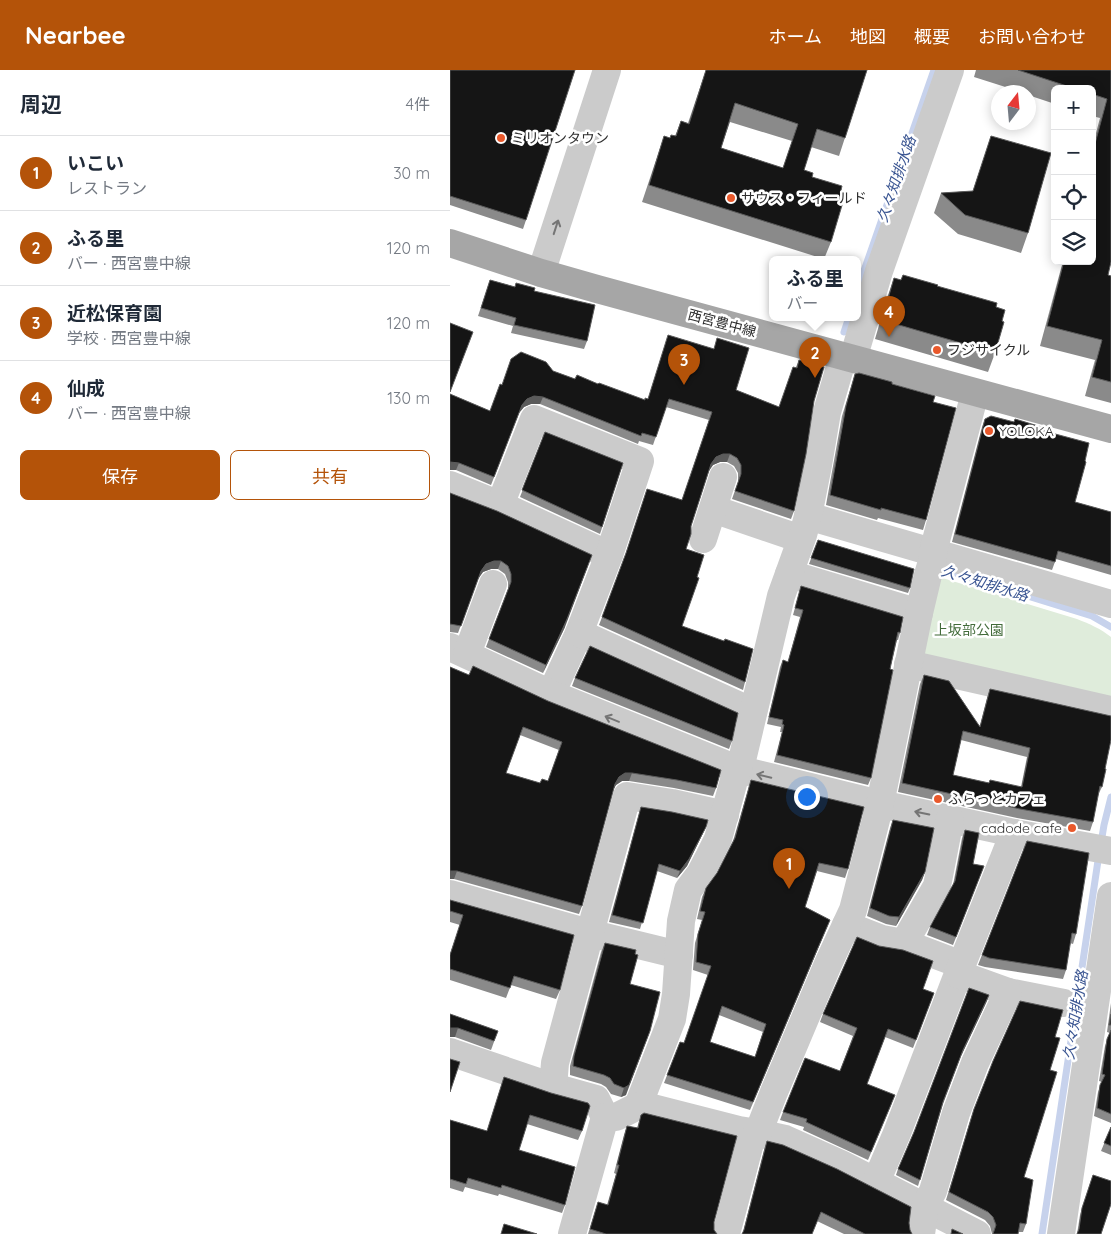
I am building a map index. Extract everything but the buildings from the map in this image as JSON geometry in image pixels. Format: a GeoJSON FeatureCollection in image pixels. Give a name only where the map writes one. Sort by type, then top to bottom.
{"type":"FeatureCollection","features":[{"type":"Feature","properties":{"kind":"main road","name":"西宮豊中線"},"geometry":{"type":"LineString","coordinates":[[450,243],[541,273],[1111,429]]}},
{"type":"Feature","properties":{"kind":"street"},"geometry":{"type":"LineString","coordinates":[[541,273],[607,70]]}},
{"type":"Feature","properties":{"kind":"street"},"geometry":{"type":"LineString","coordinates":[[638,1106],[672,1018],[676,994],[681,921],[688,890],[710,857],[718,839],[737,769],[743,756],[781,596],[806,525],[827,412],[950,70]]}},
{"type":"Feature","properties":{"kind":"street"},"geometry":{"type":"LineString","coordinates":[[726,1234],[750,1143],[758,1133],[828,964],[854,910],[880,804],[919,613],[975,393]]}},
{"type":"Feature","properties":{"kind":"street"},"geometry":{"type":"LineString","coordinates":[[500,505],[534,418],[640,460],[609,555],[579,633],[551,694]]}},
{"type":"Feature","properties":{"kind":"street"},"geometry":{"type":"LineString","coordinates":[[703,538],[724,477]]}},
{"type":"Feature","properties":{"kind":"street"},"geometry":{"type":"LineString","coordinates":[[450,484],[609,555]]}},
{"type":"Feature","properties":{"kind":"street"},"geometry":{"type":"LineString","coordinates":[[713,509],[806,525],[931,562],[1111,604]]}},
{"type":"Feature","properties":{"kind":"street"},"geometry":{"type":"LineString","coordinates":[[789,574],[919,613]]}},
{"type":"Feature","properties":{"kind":"street"},"geometry":{"type":"LineString","coordinates":[[493,584],[458,651],[551,694],[737,769],[880,804],[1014,833],[1104,849]]}},
{"type":"Feature","properties":{"kind":"street"},"geometry":{"type":"LineString","coordinates":[[579,633],[753,712]]}},
{"type":"Feature","properties":{"kind":"street"},"geometry":{"type":"LineString","coordinates":[[908,664],[1111,710]]}},
{"type":"Feature","properties":{"kind":"street"},"geometry":{"type":"LineString","coordinates":[[553,1087],[555,1063],[627,796],[672,803],[725,815]]}},
{"type":"Feature","properties":{"kind":"street"},"geometry":{"type":"LineString","coordinates":[[904,943],[937,886],[950,819]]}},
{"type":"Feature","properties":{"kind":"street"},"geometry":{"type":"LineString","coordinates":[[876,1182],[897,1133],[1014,833]]}},
{"type":"Feature","properties":{"kind":"street"},"geometry":{"type":"LineString","coordinates":[[450,894],[589,933],[679,955]]}},
{"type":"Feature","properties":{"kind":"street"},"geometry":{"type":"LineString","coordinates":[[1061,1234],[1100,1045],[1111,896]]}},
{"type":"Feature","properties":{"kind":"street"},"geometry":{"type":"LineString","coordinates":[[846,925],[882,939],[904,943],[1008,992],[1064,1003]]}},
{"type":"Feature","properties":{"kind":"street"},"geometry":{"type":"LineString","coordinates":[[921,1234],[925,1206],[933,1191],[956,1113],[974,1063],[1008,992]]}},
{"type":"Feature","properties":{"kind":"street"},"geometry":{"type":"LineString","coordinates":[[450,1052],[553,1087],[596,1099],[605,1117],[572,1234]]}},
{"type":"Feature","properties":{"kind":"street"},"geometry":{"type":"LineString","coordinates":[[605,1117],[616,1117],[638,1106],[650,1107],[785,1140],[841,1164],[977,1234]]}},
{"type":"Feature","properties":{"kind":"green space","name":"上坂部公園"},"geometry":{"type":"Polygon","coordinates":[[[936,576],[1077,619],[1107,634],[1111,637],[1111,703],[919,661],[936,576]]]}},
{"type":"Feature","properties":{"kind":"waterway","name":"久々知排水路"},"geometry":{"type":"LineString","coordinates":[[861,279],[934,70]]}},
{"type":"Feature","properties":{"kind":"waterway","name":"久々知排水路"},"geometry":{"type":"LineString","coordinates":[[844,332],[848,321]]}},
{"type":"Feature","properties":{"kind":"waterway","name":"久々知排水路"},"geometry":{"type":"LineString","coordinates":[[935,567],[1092,616],[1111,627]]}},
{"type":"Feature","properties":{"kind":"waterway","name":"久々知排水路"},"geometry":{"type":"LineString","coordinates":[[1101,843],[1111,797]]}},
{"type":"Feature","properties":{"kind":"waterway","name":"久々知排水路"},"geometry":{"type":"LineString","coordinates":[[1042,1234],[1099,854]]}},
{"type":"Feature","properties":{"kind":"place","name":"ミリオンタウン"},"geometry":{"type":"Point","coordinates":[501,138]}},
{"type":"Feature","properties":{"kind":"place","name":"サウス・フィールド"},"geometry":{"type":"Point","coordinates":[731,198]}},
{"type":"Feature","properties":{"kind":"place","name":"仙成"},"geometry":{"type":"Point","coordinates":[889,337]}},
{"type":"Feature","properties":{"kind":"place","name":"フジサイクル"},"geometry":{"type":"Point","coordinates":[937,350]}},
{"type":"Feature","properties":{"kind":"place","name":"ふる里"},"geometry":{"type":"Point","coordinates":[815,378]}},
{"type":"Feature","properties":{"kind":"place","name":"近松保育園"},"geometry":{"type":"Point","coordinates":[684,385]}},
{"type":"Feature","properties":{"kind":"place","name":"YOLOKA"},"geometry":{"type":"Point","coordinates":[989,431]}},
{"type":"Feature","properties":{"kind":"place","name":"ふらっとカフェ"},"geometry":{"type":"Point","coordinates":[938,799]}},
{"type":"Feature","properties":{"kind":"place","name":"cadode cafe"},"geometry":{"type":"Point","coordinates":[1072,828]}},
{"type":"Feature","properties":{"kind":"place","name":"いこい"},"geometry":{"type":"Point","coordinates":[789,889]}}]}
